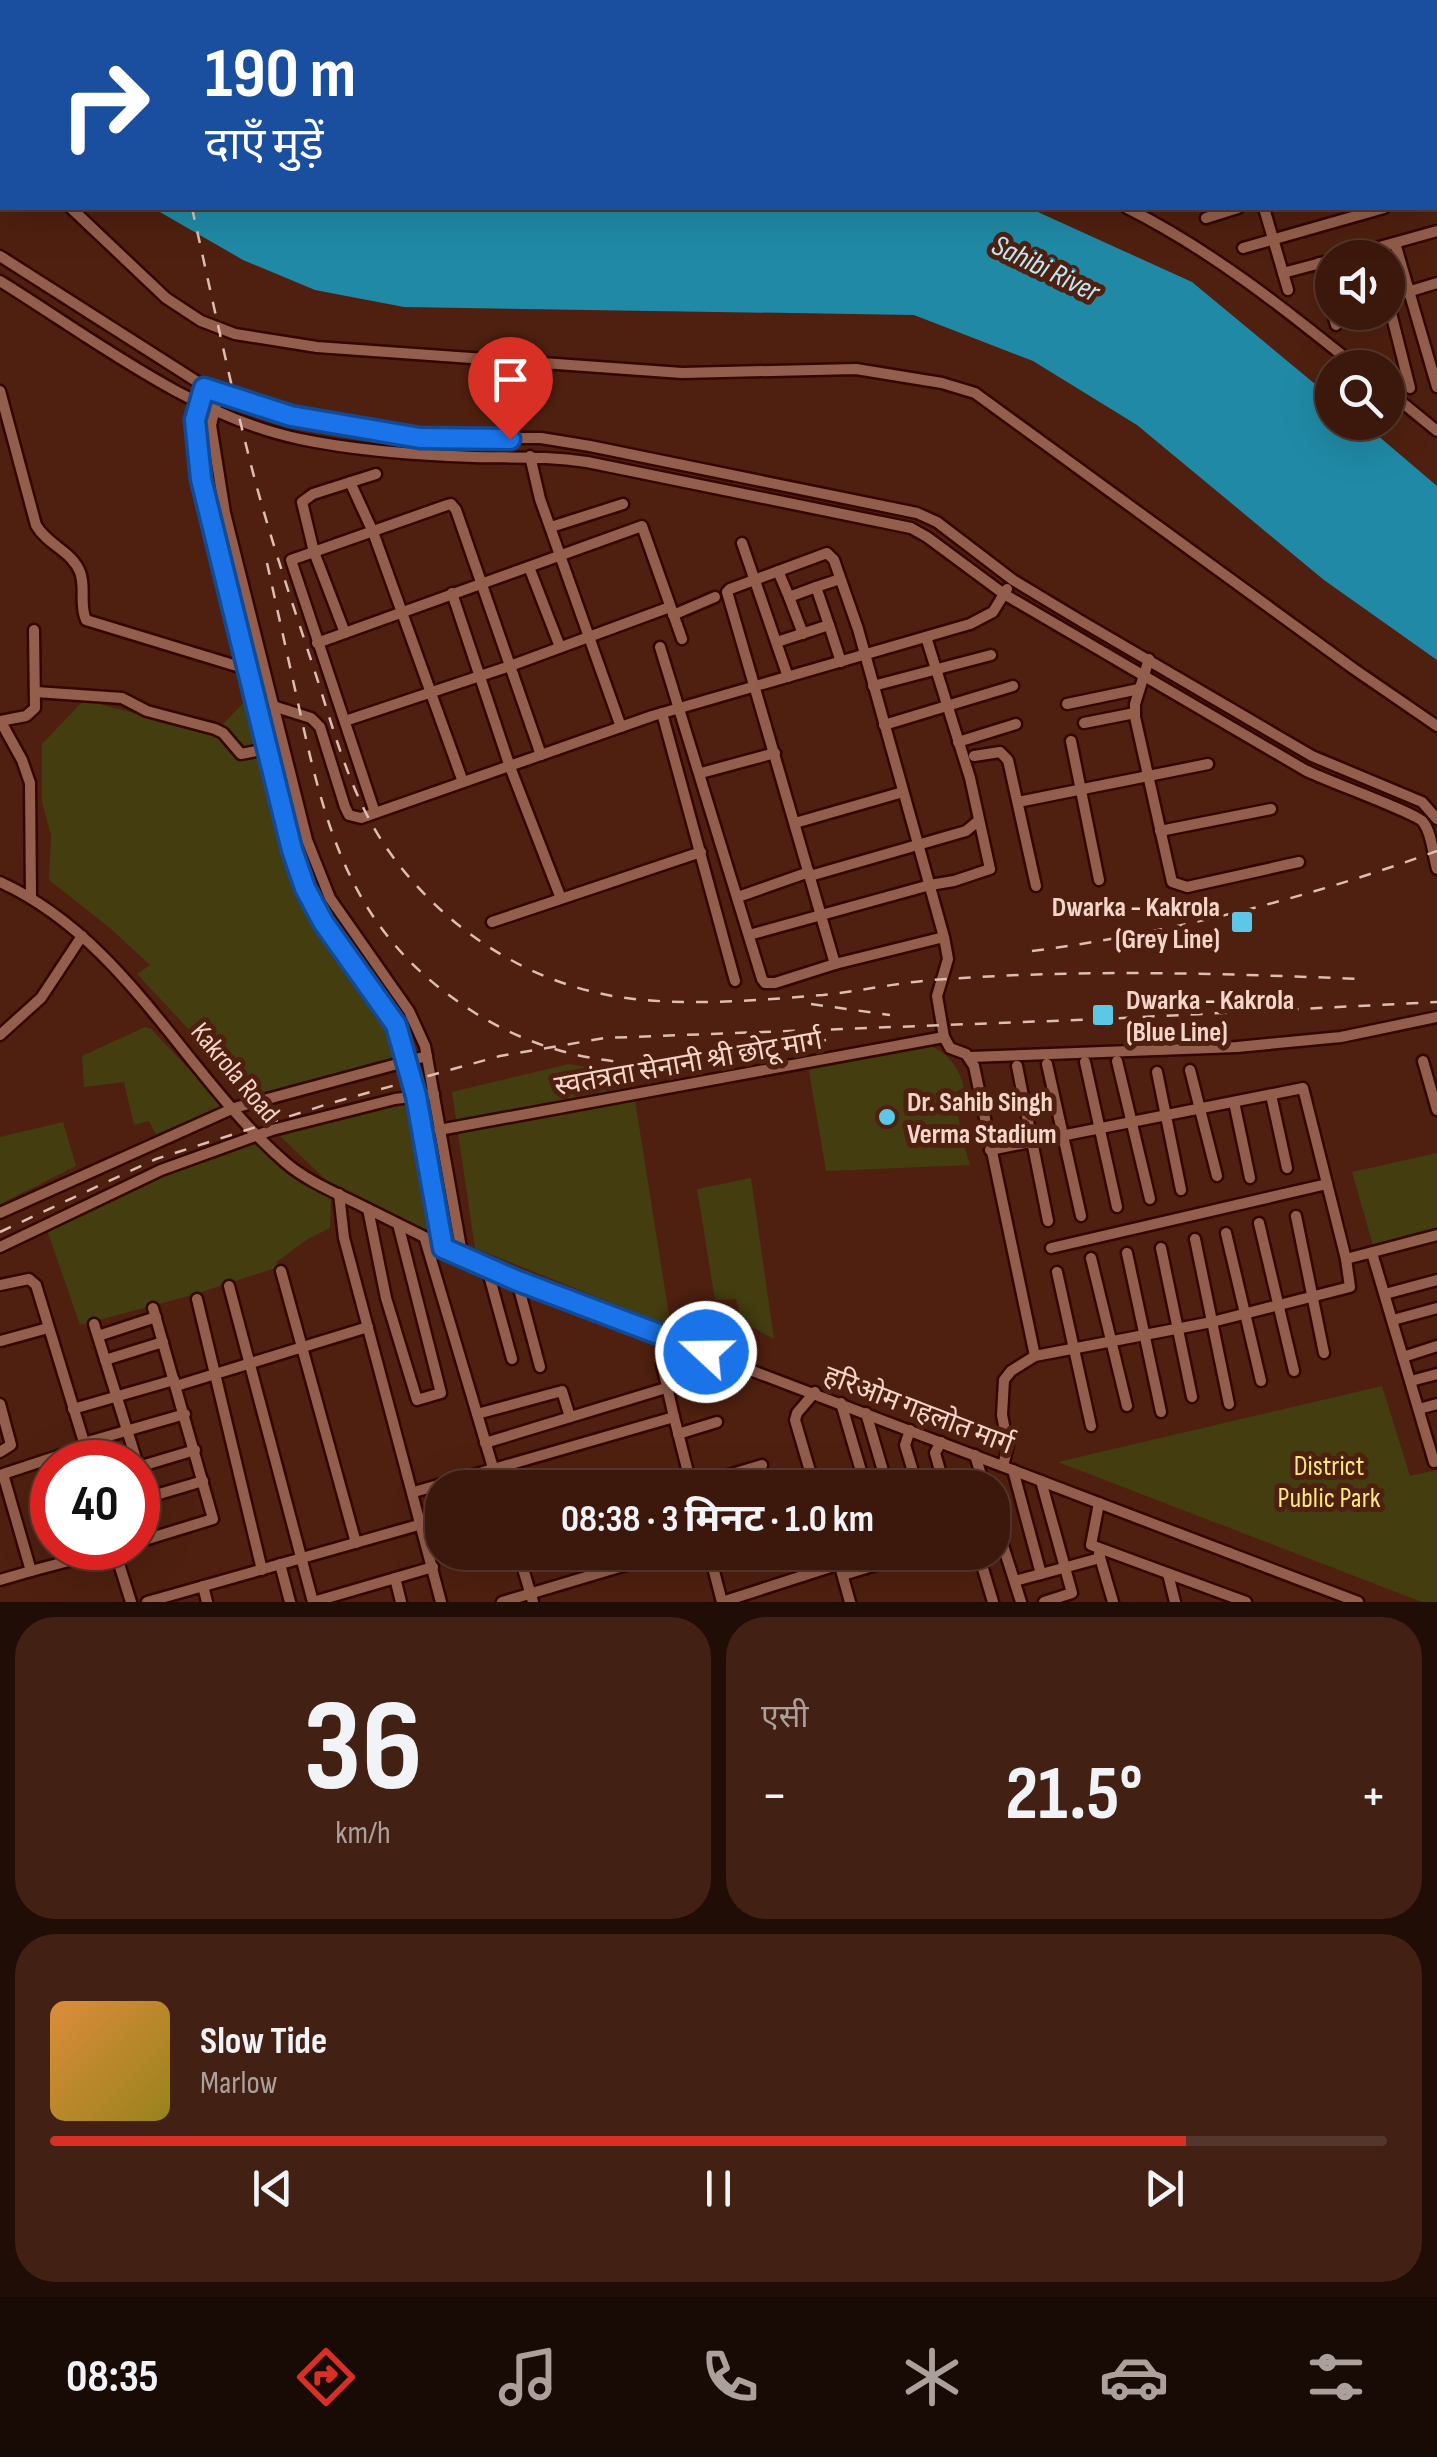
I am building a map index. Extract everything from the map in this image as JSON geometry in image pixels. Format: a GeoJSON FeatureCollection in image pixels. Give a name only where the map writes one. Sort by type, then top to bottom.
{"type":"FeatureCollection","features":[{"type":"Feature","properties":{"kind":"street"},"geometry":{"type":"LineString","coordinates":[[73,210],[166,298],[200,321],[235,334],[317,347],[682,373],[856,369],[975,392],[1354,670],[1437,726]]}},
{"type":"Feature","properties":{"kind":"street"},"geometry":{"type":"LineString","coordinates":[[1131,210],[1187,239],[1335,350]]}},
{"type":"Feature","properties":{"kind":"street"},"geometry":{"type":"LineString","coordinates":[[1206,218],[1232,210]]}},
{"type":"Feature","properties":{"kind":"street"},"geometry":{"type":"LineString","coordinates":[[1264,210],[1288,290]]}},
{"type":"Feature","properties":{"kind":"street"},"geometry":{"type":"LineString","coordinates":[[1243,248],[1377,210]]}},
{"type":"Feature","properties":{"kind":"street"},"geometry":{"type":"LineString","coordinates":[[1403,240],[1437,231]]}},
{"type":"Feature","properties":{"kind":"street"},"geometry":{"type":"LineString","coordinates":[[0,256],[204,388],[291,416],[420,438],[541,438],[590,446],[894,506],[936,522],[1013,580],[1312,756],[1422,802],[1437,819]]}},
{"type":"Feature","properties":{"kind":"street"},"geometry":{"type":"LineString","coordinates":[[1283,273],[1315,264]]}},
{"type":"Feature","properties":{"kind":"street"},"geometry":{"type":"LineString","coordinates":[[1405,275],[1437,387]]}},
{"type":"Feature","properties":{"kind":"street"},"geometry":{"type":"LineString","coordinates":[[0,280],[198,404],[259,429],[337,446],[418,455],[530,456],[588,462],[911,528],[1004,594],[1305,770],[1414,814],[1426,826],[1437,869]]}},
{"type":"Feature","properties":{"kind":"street"},"geometry":{"type":"LineString","coordinates":[[1405,293],[1436,286]]}},
{"type":"Feature","properties":{"kind":"street"},"geometry":{"type":"LineString","coordinates":[[1396,330],[1410,388]]}},
{"type":"Feature","properties":{"kind":"street"},"geometry":{"type":"LineString","coordinates":[[204,388],[195,434],[201,479],[292,850],[305,888],[323,922],[396,1025],[416,1096],[443,1248]]}},
{"type":"Feature","properties":{"kind":"street"},"geometry":{"type":"LineString","coordinates":[[0,390],[5,432],[36,526],[46,541],[72,560],[82,576],[86,620],[240,667],[262,662]]}},
{"type":"Feature","properties":{"kind":"street"},"geometry":{"type":"LineString","coordinates":[[218,395],[212,442],[225,513],[282,746],[320,878],[340,914],[409,1011],[427,1056],[463,1259]]}},
{"type":"Feature","properties":{"kind":"street"},"geometry":{"type":"LineString","coordinates":[[1405,405],[1437,430]]}},
{"type":"Feature","properties":{"kind":"street"},"geometry":{"type":"LineString","coordinates":[[530,456],[621,727]]}},
{"type":"Feature","properties":{"kind":"street"},"geometry":{"type":"LineString","coordinates":[[344,633],[314,552],[302,502],[313,494],[376,474]]}},
{"type":"Feature","properties":{"kind":"street"},"geometry":{"type":"LineString","coordinates":[[350,482],[373,532],[462,782]]}},
{"type":"Feature","properties":{"kind":"street"},"geometry":{"type":"LineString","coordinates":[[375,813],[291,560],[451,504],[541,755]]}},
{"type":"Feature","properties":{"kind":"street"},"geometry":{"type":"LineString","coordinates":[[551,527],[623,504]]}},
{"type":"Feature","properties":{"kind":"street"},"geometry":{"type":"LineString","coordinates":[[317,643],[642,526],[682,639]]}},
{"type":"Feature","properties":{"kind":"street"},"geometry":{"type":"LineString","coordinates":[[742,543],[788,677]]}},
{"type":"Feature","properties":{"kind":"street"},"geometry":{"type":"LineString","coordinates":[[836,964],[727,592],[827,553],[834,560],[864,656],[944,937],[947,964],[938,996],[944,1037],[950,1048],[970,1057],[1238,1047],[1341,1038],[1437,1017]]}},
{"type":"Feature","properties":{"kind":"street"},"geometry":{"type":"LineString","coordinates":[[529,567],[560,647]]}},
{"type":"Feature","properties":{"kind":"street"},"geometry":{"type":"LineString","coordinates":[[778,570],[804,634]]}},
{"type":"Feature","properties":{"kind":"street"},"geometry":{"type":"LineString","coordinates":[[789,597],[840,579]]}},
{"type":"Feature","properties":{"kind":"street"},"geometry":{"type":"LineString","coordinates":[[273,706],[316,722],[324,734],[349,815],[355,819],[662,713],[982,620],[993,612],[1013,580]]}},
{"type":"Feature","properties":{"kind":"street"},"geometry":{"type":"LineString","coordinates":[[816,587],[841,662]]}},
{"type":"Feature","properties":{"kind":"street"},"geometry":{"type":"LineString","coordinates":[[452,593],[510,767],[560,896]]}},
{"type":"Feature","properties":{"kind":"street"},"geometry":{"type":"LineString","coordinates":[[345,720],[715,597]]}},
{"type":"Feature","properties":{"kind":"street"},"geometry":{"type":"LineString","coordinates":[[777,642],[829,626]]}},
{"type":"Feature","properties":{"kind":"street"},"geometry":{"type":"LineString","coordinates":[[31,896],[30,783],[0,721],[32,713],[36,692],[34,630]]}},
{"type":"Feature","properties":{"kind":"street"},"geometry":{"type":"LineString","coordinates":[[749,935],[990,869],[926,637]]}},
{"type":"Feature","properties":{"kind":"street"},"geometry":{"type":"LineString","coordinates":[[660,647],[765,983],[944,937]]}},
{"type":"Feature","properties":{"kind":"street"},"geometry":{"type":"LineString","coordinates":[[872,686],[991,655]]}},
{"type":"Feature","properties":{"kind":"street"},"geometry":{"type":"LineString","coordinates":[[1149,659],[1135,712],[1172,882],[1187,887],[1300,862]]}},
{"type":"Feature","properties":{"kind":"street"},"geometry":{"type":"LineString","coordinates":[[884,725],[1013,686]]}},
{"type":"Feature","properties":{"kind":"street"},"geometry":{"type":"LineString","coordinates":[[1067,704],[1139,689]]}},
{"type":"Feature","properties":{"kind":"street"},"geometry":{"type":"LineString","coordinates":[[36,692],[122,698],[147,710],[215,729],[241,754],[282,746]]}},
{"type":"Feature","properties":{"kind":"street"},"geometry":{"type":"LineString","coordinates":[[1084,723],[1135,712]]}},
{"type":"Feature","properties":{"kind":"street"},"geometry":{"type":"LineString","coordinates":[[662,713],[735,982]]}},
{"type":"Feature","properties":{"kind":"street"},"geometry":{"type":"LineString","coordinates":[[958,742],[1016,724]]}},
{"type":"Feature","properties":{"kind":"street"},"geometry":{"type":"LineString","coordinates":[[1071,742],[1098,880]]}},
{"type":"Feature","properties":{"kind":"street"},"geometry":{"type":"LineString","coordinates":[[701,773],[774,752]]}},
{"type":"Feature","properties":{"kind":"street"},"geometry":{"type":"LineString","coordinates":[[974,756],[990,752],[1005,755],[1036,886]]}},
{"type":"Feature","properties":{"kind":"street"},"geometry":{"type":"LineString","coordinates":[[1018,802],[1208,764]]}},
{"type":"Feature","properties":{"kind":"street"},"geometry":{"type":"LineString","coordinates":[[795,823],[903,792]]}},
{"type":"Feature","properties":{"kind":"street"},"geometry":{"type":"LineString","coordinates":[[1160,831],[1270,809]]}},
{"type":"Feature","properties":{"kind":"street"},"geometry":{"type":"LineString","coordinates":[[738,896],[966,830],[978,820]]}},
{"type":"Feature","properties":{"kind":"street"},"geometry":{"type":"LineString","coordinates":[[492,922],[560,896],[701,852]]}},
{"type":"Feature","properties":{"kind":"street","name":"Kakrola Road"},"geometry":{"type":"LineString","coordinates":[[0,882],[31,896],[82,936],[162,1019],[234,1108],[288,1166],[463,1259]]}},
{"type":"Feature","properties":{"kind":"street"},"geometry":{"type":"LineString","coordinates":[[0,1035],[41,998],[82,936]]}},
{"type":"Feature","properties":{"kind":"street","name":"स्वतंत्रता सेनानी श्री छोटू मार्ग"},"geometry":{"type":"LineString","coordinates":[[439,1130],[944,1037]]}},
{"type":"Feature","properties":{"kind":"street"},"geometry":{"type":"LineString","coordinates":[[0,1213],[234,1108],[427,1056]]}},
{"type":"Feature","properties":{"kind":"street"},"geometry":{"type":"LineString","coordinates":[[970,1057],[1035,1356]]}},
{"type":"Feature","properties":{"kind":"street"},"geometry":{"type":"LineString","coordinates":[[1117,1061],[1150,1200]]}},
{"type":"Feature","properties":{"kind":"street"},"geometry":{"type":"LineString","coordinates":[[1423,1061],[1437,1108]]}},
{"type":"Feature","properties":{"kind":"street"},"geometry":{"type":"LineString","coordinates":[[1085,1062],[1117,1206]]}},
{"type":"Feature","properties":{"kind":"street"},"geometry":{"type":"LineString","coordinates":[[1047,1064],[1081,1216]]}},
{"type":"Feature","properties":{"kind":"street"},"geometry":{"type":"LineString","coordinates":[[1017,1066],[1048,1221]]}},
{"type":"Feature","properties":{"kind":"street"},"geometry":{"type":"LineString","coordinates":[[1190,1070],[1217,1176]]}},
{"type":"Feature","properties":{"kind":"street"},"geometry":{"type":"LineString","coordinates":[[1156,1072],[1181,1190]]}},
{"type":"Feature","properties":{"kind":"street"},"geometry":{"type":"LineString","coordinates":[[990,1150],[1303,1088],[1350,1287],[1212,1322],[1035,1356],[1011,1370],[1004,1380],[1002,1415],[1008,1468],[1041,1574]]}},
{"type":"Feature","properties":{"kind":"street"},"geometry":{"type":"LineString","coordinates":[[0,1247],[162,1170],[272,1130],[343,1111],[434,1094]]}},
{"type":"Feature","properties":{"kind":"street"},"geometry":{"type":"LineString","coordinates":[[1271,1094],[1287,1168]]}},
{"type":"Feature","properties":{"kind":"street"},"geometry":{"type":"LineString","coordinates":[[1234,1102],[1250,1178]]}},
{"type":"Feature","properties":{"kind":"street"},"geometry":{"type":"LineString","coordinates":[[1051,1248],[1327,1184]]}},
{"type":"Feature","properties":{"kind":"street"},"geometry":{"type":"LineString","coordinates":[[338,1194],[344,1238],[425,1535]]}},
{"type":"Feature","properties":{"kind":"street"},"geometry":{"type":"LineString","coordinates":[[368,1209],[386,1298],[417,1400],[440,1393],[398,1224]]}},
{"type":"Feature","properties":{"kind":"street"},"geometry":{"type":"LineString","coordinates":[[1296,1216],[1324,1353]]}},
{"type":"Feature","properties":{"kind":"street"},"geometry":{"type":"LineString","coordinates":[[1259,1222],[1294,1371]]}},
{"type":"Feature","properties":{"kind":"street"},"geometry":{"type":"LineString","coordinates":[[1226,1233],[1260,1381]]}},
{"type":"Feature","properties":{"kind":"street"},"geometry":{"type":"LineString","coordinates":[[1346,1260],[1437,1235]]}},
{"type":"Feature","properties":{"kind":"street"},"geometry":{"type":"LineString","coordinates":[[425,1239],[493,1470],[674,1417]]}},
{"type":"Feature","properties":{"kind":"street"},"geometry":{"type":"LineString","coordinates":[[1194,1239],[1229,1404]]}},
{"type":"Feature","properties":{"kind":"street"},"geometry":{"type":"LineString","coordinates":[[1161,1248],[1192,1397]]}},
{"type":"Feature","properties":{"kind":"street"},"geometry":{"type":"LineString","coordinates":[[1372,1252],[1419,1410],[1432,1433],[1437,1462]]}},
{"type":"Feature","properties":{"kind":"street"},"geometry":{"type":"LineString","coordinates":[[1127,1253],[1161,1412]]}},
{"type":"Feature","properties":{"kind":"street"},"geometry":{"type":"LineString","coordinates":[[1090,1258],[1126,1406]]}},
{"type":"Feature","properties":{"kind":"street","name":"हरिओम गहलोत मार्ग"},"geometry":{"type":"LineString","coordinates":[[463,1259],[1358,1602]]}},
{"type":"Feature","properties":{"kind":"street"},"geometry":{"type":"LineString","coordinates":[[486,1268],[512,1359]]}},
{"type":"Feature","properties":{"kind":"street"},"geometry":{"type":"LineString","coordinates":[[281,1270],[356,1543]]}},
{"type":"Feature","properties":{"kind":"street"},"geometry":{"type":"LineString","coordinates":[[1057,1272],[1091,1426]]}},
{"type":"Feature","properties":{"kind":"street"},"geometry":{"type":"LineString","coordinates":[[0,1285],[24,1279],[33,1281],[83,1440]]}},
{"type":"Feature","properties":{"kind":"street"},"geometry":{"type":"LineString","coordinates":[[1385,1294],[1437,1280]]}},
{"type":"Feature","properties":{"kind":"street"},"geometry":{"type":"LineString","coordinates":[[518,1281],[540,1368]]}},
{"type":"Feature","properties":{"kind":"street"},"geometry":{"type":"LineString","coordinates":[[229,1286],[313,1602],[425,1565]]}},
{"type":"Feature","properties":{"kind":"street"},"geometry":{"type":"LineString","coordinates":[[197,1299],[262,1570]]}},
{"type":"Feature","properties":{"kind":"street"},"geometry":{"type":"LineString","coordinates":[[1392,1320],[1437,1308]]}},
{"type":"Feature","properties":{"kind":"street"},"geometry":{"type":"LineString","coordinates":[[130,1440],[96,1330],[154,1312],[212,1516],[210,1522],[160,1536]]}},
{"type":"Feature","properties":{"kind":"street"},"geometry":{"type":"LineString","coordinates":[[73,1409],[215,1375],[368,1327]]}},
{"type":"Feature","properties":{"kind":"street"},"geometry":{"type":"LineString","coordinates":[[1,1341],[48,1328]]}},
{"type":"Feature","properties":{"kind":"street"},"geometry":{"type":"LineString","coordinates":[[670,1338],[662,1365],[688,1470]]}},
{"type":"Feature","properties":{"kind":"street"},"geometry":{"type":"LineString","coordinates":[[105,1360],[164,1342]]}},
{"type":"Feature","properties":{"kind":"street"},"geometry":{"type":"LineString","coordinates":[[1404,1357],[1437,1346]]}},
{"type":"Feature","properties":{"kind":"street"},"geometry":{"type":"LineString","coordinates":[[1410,1381],[1437,1374]]}},
{"type":"Feature","properties":{"kind":"street"},"geometry":{"type":"LineString","coordinates":[[486,1443],[666,1388]]}},
{"type":"Feature","properties":{"kind":"street"},"geometry":{"type":"LineString","coordinates":[[477,1414],[562,1390],[570,1416]]}},
{"type":"Feature","properties":{"kind":"street"},"geometry":{"type":"LineString","coordinates":[[810,1470],[795,1420],[815,1392]]}},
{"type":"Feature","properties":{"kind":"street"},"geometry":{"type":"LineString","coordinates":[[842,1403],[861,1470]]}},
{"type":"Feature","properties":{"kind":"street"},"geometry":{"type":"LineString","coordinates":[[0,1404],[11,1446],[0,1452]]}},
{"type":"Feature","properties":{"kind":"street"},"geometry":{"type":"LineString","coordinates":[[1419,1410],[1437,1404]]}},
{"type":"Feature","properties":{"kind":"street"},"geometry":{"type":"LineString","coordinates":[[866,1412],[883,1470]]}},
{"type":"Feature","properties":{"kind":"street"},"geometry":{"type":"LineString","coordinates":[[100,1440],[184,1414]]}},
{"type":"Feature","properties":{"kind":"street"},"geometry":{"type":"LineString","coordinates":[[678,1434],[717,1422]]}},
{"type":"Feature","properties":{"kind":"street"},"geometry":{"type":"LineString","coordinates":[[910,1430],[906,1445],[913,1470]]}},
{"type":"Feature","properties":{"kind":"street"},"geometry":{"type":"LineString","coordinates":[[939,1470],[934,1453],[941,1442]]}},
{"type":"Feature","properties":{"kind":"street"},"geometry":{"type":"LineString","coordinates":[[160,1460],[195,1450]]}},
{"type":"Feature","properties":{"kind":"street"},"geometry":{"type":"LineString","coordinates":[[975,1455],[980,1470]]}},
{"type":"Feature","properties":{"kind":"street"},"geometry":{"type":"LineString","coordinates":[[30,1463],[4,1472],[4,1497],[31,1571]]}},
{"type":"Feature","properties":{"kind":"street"},"geometry":{"type":"LineString","coordinates":[[746,1470],[762,1465]]}},
{"type":"Feature","properties":{"kind":"street"},"geometry":{"type":"LineString","coordinates":[[1041,1480],[1072,1593],[1044,1602]]}},
{"type":"Feature","properties":{"kind":"street"},"geometry":{"type":"LineString","coordinates":[[160,1493],[203,1481]]}},
{"type":"Feature","properties":{"kind":"street"},"geometry":{"type":"LineString","coordinates":[[414,1492],[425,1489]]}},
{"type":"Feature","properties":{"kind":"street"},"geometry":{"type":"LineString","coordinates":[[1099,1502],[1091,1545],[1099,1553],[1246,1602]]}},
{"type":"Feature","properties":{"kind":"street"},"geometry":{"type":"LineString","coordinates":[[147,1602],[422,1524]]}},
{"type":"Feature","properties":{"kind":"street"},"geometry":{"type":"LineString","coordinates":[[1015,1582],[1066,1568],[1099,1553]]}},
{"type":"Feature","properties":{"kind":"street"},"geometry":{"type":"LineString","coordinates":[[1099,1553],[1113,1602]]}},
{"type":"Feature","properties":{"kind":"street"},"geometry":{"type":"LineString","coordinates":[[280,1564],[290,1602]]}},
{"type":"Feature","properties":{"kind":"street"},"geometry":{"type":"LineString","coordinates":[[1010,1566],[1021,1602]]}},
{"type":"Feature","properties":{"kind":"street"},"geometry":{"type":"LineString","coordinates":[[0,1580],[35,1570]]}},
{"type":"Feature","properties":{"kind":"street"},"geometry":{"type":"LineString","coordinates":[[122,1570],[131,1602]]}},
{"type":"Feature","properties":{"kind":"street"},"geometry":{"type":"LineString","coordinates":[[434,1570],[442,1602]]}},
{"type":"Feature","properties":{"kind":"street"},"geometry":{"type":"LineString","coordinates":[[523,1570],[532,1598]]}},
{"type":"Feature","properties":{"kind":"street"},"geometry":{"type":"LineString","coordinates":[[502,1602],[532,1598],[598,1570]]}},
{"type":"Feature","properties":{"kind":"street"},"geometry":{"type":"LineString","coordinates":[[714,1570],[722,1602],[821,1570]]}},
{"type":"Feature","properties":{"kind":"street"},"geometry":{"type":"LineString","coordinates":[[842,1570],[850,1602]]}},
{"type":"Feature","properties":{"kind":"street"},"geometry":{"type":"LineString","coordinates":[[983,1570],[991,1602]]}},
{"type":"Feature","properties":{"kind":"street"},"geometry":{"type":"LineString","coordinates":[[1168,1574],[1175,1602]]}},
{"type":"Feature","properties":{"kind":"street"},"geometry":{"type":"LineString","coordinates":[[394,1578],[401,1602]]}},
{"type":"Feature","properties":{"kind":"street"},"geometry":{"type":"LineString","coordinates":[[203,1586],[207,1602]]}},
{"type":"Feature","properties":{"kind":"street"},"geometry":{"type":"LineString","coordinates":[[361,1588],[365,1602]]}},
{"type":"Feature","properties":{"kind":"green space"},"geometry":{"type":"Polygon","coordinates":[[[84,700],[214,734],[245,701],[294,893],[335,958],[370,999],[391,1032],[398,1057],[252,1097],[137,974],[150,965],[49,880],[51,835],[42,802],[42,744],[84,700]]]}},
{"type":"Feature","properties":{"kind":"green space"},"geometry":{"type":"Polygon","coordinates":[[[145,1027],[224,1106],[156,1134],[149,1121],[134,1125],[124,1082],[84,1087],[82,1056],[145,1027]]]}},
{"type":"Feature","properties":{"kind":"green space","name":"Dr. Sahib Singh Verma Stadium"},"geometry":{"type":"Polygon","coordinates":[[[925,1045],[945,1055],[962,1080],[964,1088],[955,1092],[970,1165],[826,1171],[808,1065],[925,1045]]]}},
{"type":"Feature","properties":{"kind":"green space"},"geometry":{"type":"Polygon","coordinates":[[[569,1064],[631,1075],[674,1328],[475,1248],[452,1092],[569,1064]]]}},
{"type":"Feature","properties":{"kind":"green space"},"geometry":{"type":"Polygon","coordinates":[[[404,1102],[432,1237],[327,1181],[280,1136],[404,1102]]]}},
{"type":"Feature","properties":{"kind":"green space"},"geometry":{"type":"Polygon","coordinates":[[[63,1122],[76,1166],[0,1204],[0,1137],[63,1122]]]}},
{"type":"Feature","properties":{"kind":"green space"},"geometry":{"type":"Polygon","coordinates":[[[258,1142],[291,1174],[331,1198],[330,1228],[275,1263],[285,1265],[80,1325],[47,1230],[171,1171],[258,1142]]]}},
{"type":"Feature","properties":{"kind":"green space"},"geometry":{"type":"Polygon","coordinates":[[[1437,1153],[1437,1230],[1373,1245],[1352,1172],[1437,1153]]]}},
{"type":"Feature","properties":{"kind":"green space"},"geometry":{"type":"Polygon","coordinates":[[[751,1178],[774,1339],[742,1322],[736,1299],[715,1300],[697,1189],[751,1178]]]}},
{"type":"Feature","properties":{"kind":"green space","name":"District Public Park"},"geometry":{"type":"Polygon","coordinates":[[[1382,1386],[1410,1476],[1437,1470],[1437,1602],[1422,1602],[1058,1462],[1382,1386]]]}},
{"type":"Feature","properties":{"kind":"water","name":"Sahibi River"},"geometry":{"type":"Polygon","coordinates":[[[156,210],[1033,210],[1192,282],[1315,384],[1315,440],[1383,440],[1437,486],[1437,660],[1324,580],[1137,425],[1033,361],[914,315],[404,307],[315,290],[243,260],[156,210]]]}},
{"type":"Feature","properties":{"kind":"railway"},"geometry":{"type":"LineString","coordinates":[[192,210],[262,504],[353,785],[388,850],[412,880],[438,908],[500,954],[569,985],[606,995],[666,1001],[779,999],[933,980],[1040,974],[1359,979]]}},
{"type":"Feature","properties":{"kind":"railway"},"geometry":{"type":"LineString","coordinates":[[267,563],[311,759],[336,843],[374,918],[432,982],[472,1011],[514,1034],[558,1050],[605,1060],[696,1061],[826,1040]]}},
{"type":"Feature","properties":{"kind":"railway"},"geometry":{"type":"LineString","coordinates":[[1032,951],[1135,935],[1237,912],[1437,851]]}},
{"type":"Feature","properties":{"kind":"railway"},"geometry":{"type":"LineString","coordinates":[[0,1232],[156,1159],[331,1103],[500,1056],[605,1038],[1437,1002]]}},
{"type":"Feature","properties":{"kind":"railway"},"geometry":{"type":"LineString","coordinates":[[811,1004],[890,1015]]}},
{"type":"Feature","properties":{"kind":"place","name":"Dwarka - Kakrola (Grey Line)"},"geometry":{"type":"Point","coordinates":[1242,922]}},
{"type":"Feature","properties":{"kind":"place","name":"Dwarka - Kakrola (Blue Line)"},"geometry":{"type":"Point","coordinates":[1103,1015]}},
{"type":"Feature","properties":{"kind":"place","name":"Dr. Sahib Singh Verma Stadium"},"geometry":{"type":"Point","coordinates":[887,1117]}},
{"type":"Feature","properties":{"kind":"route"},"geometry":{"type":"LineString","coordinates":[[510,439],[420,438],[291,416],[204,388],[195,420],[205,499],[292,850],[305,888],[323,922],[396,1025],[416,1096],[443,1248],[518,1281],[706,1352]]}}]}
